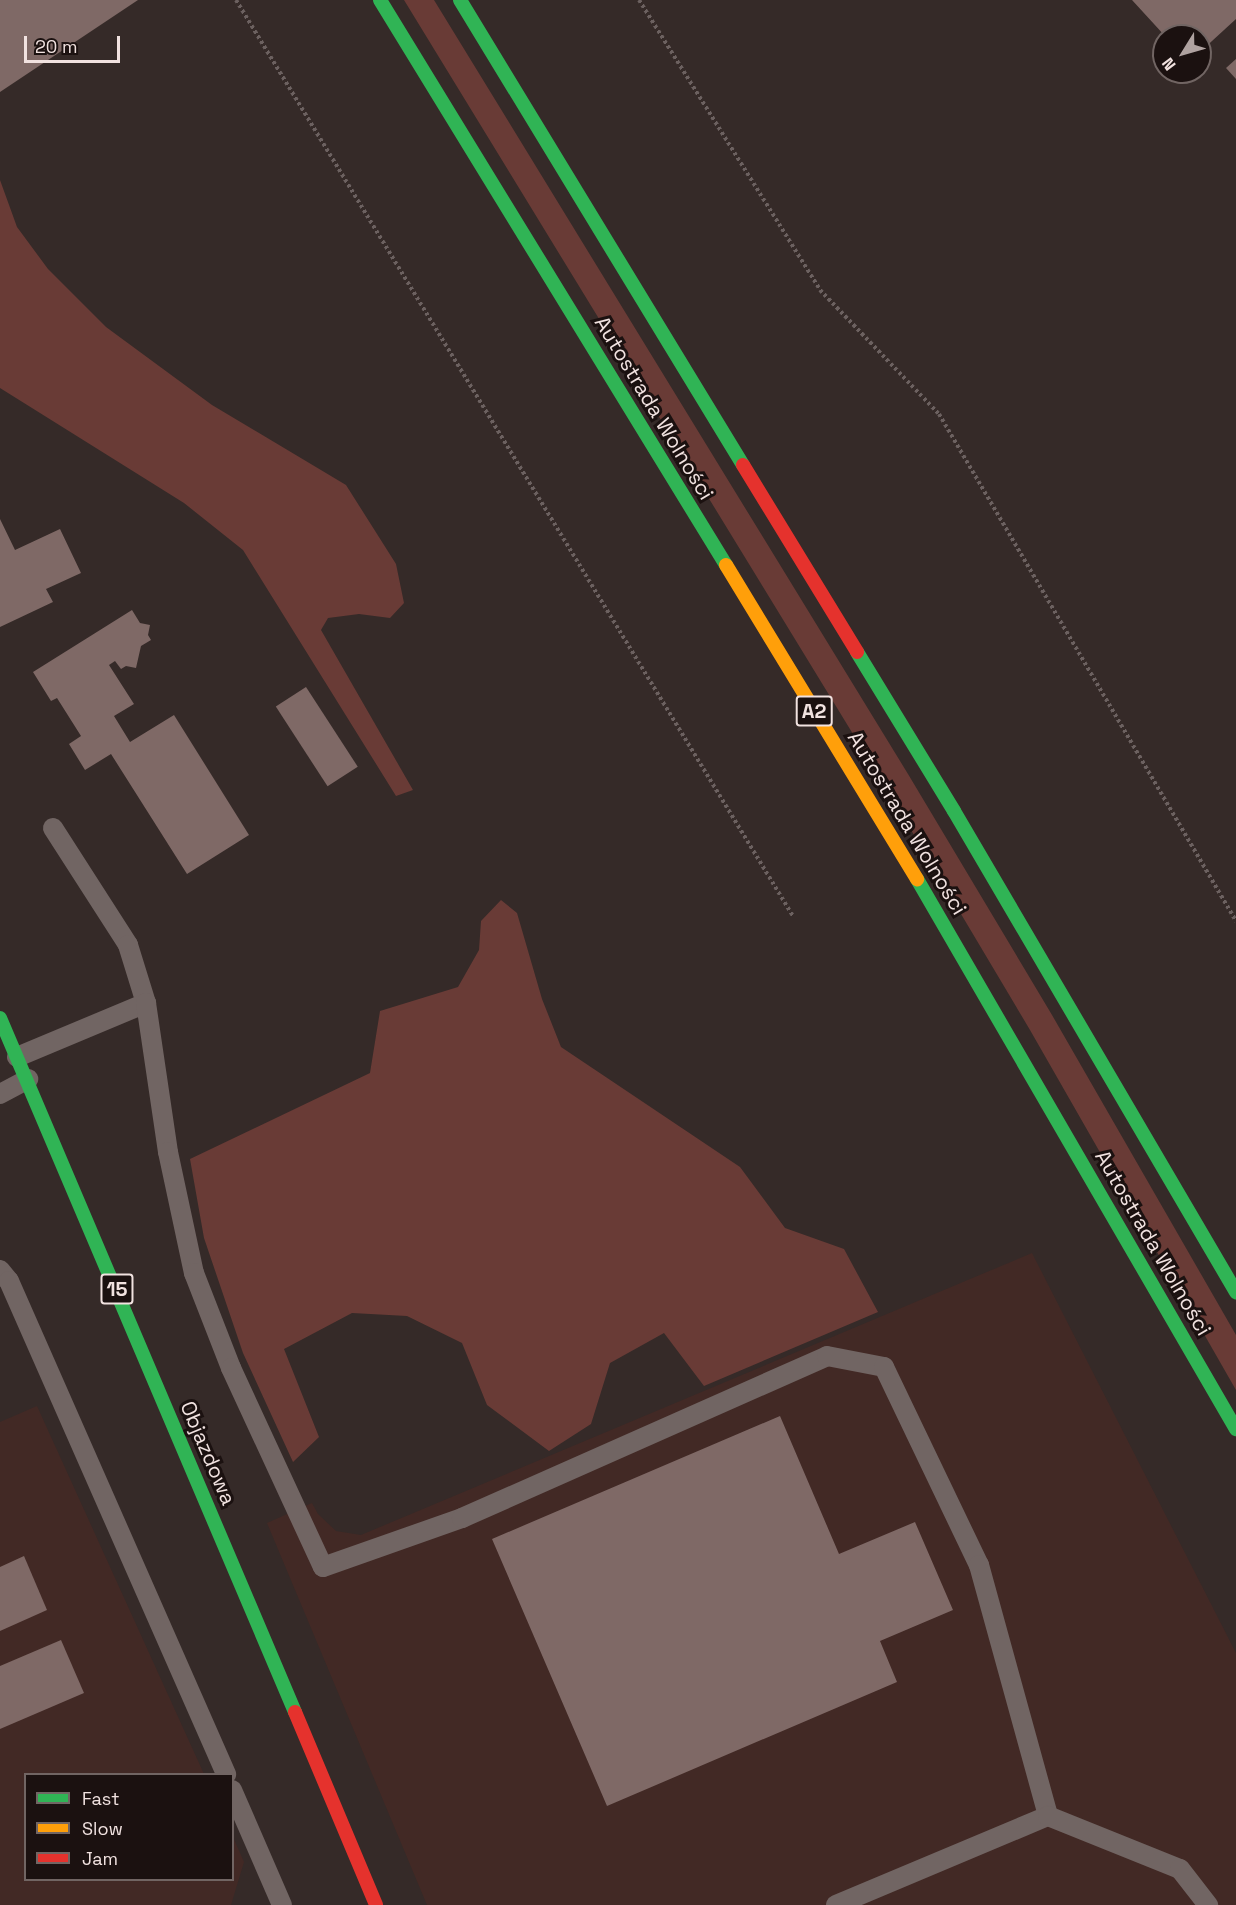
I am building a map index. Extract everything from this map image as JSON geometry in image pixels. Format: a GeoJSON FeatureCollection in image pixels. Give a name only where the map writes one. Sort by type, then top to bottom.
{"type":"FeatureCollection","features":[{"type":"Feature","properties":{"kind":"main road","name":"Autostrada Wolności"},"geometry":{"type":"LineString","coordinates":[[380,0],[893,839],[1236,1429]]}},
{"type":"Feature","properties":{"kind":"main road"},"geometry":{"type":"LineString","coordinates":[[460,0],[954,811],[1236,1292]]}},
{"type":"Feature","properties":{"kind":"main road","name":"Objazdowa"},"geometry":{"type":"LineString","coordinates":[[0,1018],[28,1079],[376,1905]]}},
{"type":"Feature","properties":{"kind":"lane"},"geometry":{"type":"LineString","coordinates":[[53,828],[128,945],[146,1003],[168,1152],[194,1273],[231,1368],[323,1567],[462,1518],[827,1356],[884,1367],[979,1564],[1048,1816]]}},
{"type":"Feature","properties":{"kind":"lane"},"geometry":{"type":"LineString","coordinates":[[17,1057],[146,1003]]}},
{"type":"Feature","properties":{"kind":"lane"},"geometry":{"type":"LineString","coordinates":[[0,1094],[28,1079]]}},
{"type":"Feature","properties":{"kind":"lane"},"geometry":{"type":"LineString","coordinates":[[0,1270],[9,1281],[226,1773]]}},
{"type":"Feature","properties":{"kind":"lane"},"geometry":{"type":"LineString","coordinates":[[234,1795],[282,1905]]}},
{"type":"Feature","properties":{"kind":"lane"},"geometry":{"type":"LineString","coordinates":[[836,1905],[1048,1816],[1180,1869],[1208,1905]]}},
{"type":"Feature","properties":{"kind":"path"},"geometry":{"type":"LineString","coordinates":[[236,0],[793,916]]}},
{"type":"Feature","properties":{"kind":"path"},"geometry":{"type":"LineString","coordinates":[[639,0],[820,290],[939,414],[1236,921]]}},
{"type":"Feature","properties":{"kind":"shaded area"},"geometry":{"type":"Polygon","coordinates":[[[404,0],[434,0],[908,774],[1052,1015],[1236,1335],[1236,1390],[1030,1030],[886,788],[404,0]]]}},
{"type":"Feature","properties":{"kind":"shaded area"},"geometry":{"type":"Polygon","coordinates":[[[0,180],[17,227],[48,269],[106,327],[212,405],[346,485],[396,564],[404,603],[390,618],[359,614],[328,618],[321,630],[413,790],[396,796],[243,550],[184,503],[0,388],[0,180]]]}},
{"type":"Feature","properties":{"kind":"shaded area"},"geometry":{"type":"Polygon","coordinates":[[[501,900],[517,913],[542,999],[561,1047],[740,1167],[785,1228],[844,1249],[878,1312],[704,1386],[664,1333],[610,1363],[591,1424],[549,1451],[487,1405],[462,1343],[407,1316],[352,1313],[284,1349],[319,1437],[293,1462],[243,1353],[204,1238],[190,1159],[370,1073],[380,1011],[458,987],[479,950],[481,921],[501,900]]]}},
{"type":"Feature","properties":{"kind":"shaded area"},"geometry":{"type":"Polygon","coordinates":[[[1032,1253],[1236,1653],[1236,1905],[427,1905],[267,1523],[312,1503],[318,1514],[336,1531],[361,1535],[1032,1253]]]}},
{"type":"Feature","properties":{"kind":"shaded area"},"geometry":{"type":"Polygon","coordinates":[[[37,1406],[204,1773],[24,1773],[24,1881],[234,1881],[234,1839],[244,1862],[231,1905],[0,1905],[0,1422],[37,1406]]]}},
{"type":"Feature","properties":{"kind":"building"},"geometry":{"type":"Polygon","coordinates":[[[0,0],[138,0],[0,92],[0,0]]]}},
{"type":"Feature","properties":{"kind":"building"},"geometry":{"type":"Polygon","coordinates":[[[1132,0],[1236,0],[1236,19],[1212,41],[1212,24],[1154,24],[1132,0]]]}},
{"type":"Feature","properties":{"kind":"building"},"geometry":{"type":"Polygon","coordinates":[[[1236,59],[1236,79],[1226,68],[1236,59]]]}},
{"type":"Feature","properties":{"kind":"building"},"geometry":{"type":"Polygon","coordinates":[[[0,519],[15,550],[60,529],[81,573],[46,589],[53,602],[0,627],[0,519]]]}},
{"type":"Feature","properties":{"kind":"building"},"geometry":{"type":"Polygon","coordinates":[[[132,610],[140,623],[150,625],[148,635],[151,640],[141,646],[136,668],[126,666],[121,669],[115,661],[109,665],[134,704],[114,716],[130,742],[174,715],[249,835],[187,874],[111,754],[85,770],[69,744],[81,736],[57,698],[51,701],[33,672],[132,610]]]}},
{"type":"Feature","properties":{"kind":"building"},"geometry":{"type":"Polygon","coordinates":[[[306,687],[358,767],[328,786],[276,707],[306,687]]]}},
{"type":"Feature","properties":{"kind":"building"},"geometry":{"type":"Polygon","coordinates":[[[780,1416],[839,1554],[915,1522],[953,1610],[880,1641],[897,1682],[607,1806],[492,1539],[780,1416]]]}},
{"type":"Feature","properties":{"kind":"building"},"geometry":{"type":"Polygon","coordinates":[[[24,1556],[47,1610],[0,1631],[0,1567],[24,1556]]]}},
{"type":"Feature","properties":{"kind":"building"},"geometry":{"type":"Polygon","coordinates":[[[61,1640],[84,1693],[0,1729],[0,1666],[61,1640]]]}},
{"type":"Feature","properties":{"kind":"traffic: fast"},"geometry":{"type":"LineString","coordinates":[[380,0],[726,565]]}},
{"type":"Feature","properties":{"kind":"traffic: fast"},"geometry":{"type":"LineString","coordinates":[[460,0],[743,465]]}},
{"type":"Feature","properties":{"kind":"traffic: fast"},"geometry":{"type":"LineString","coordinates":[[857,652],[954,811],[1236,1292]]}},
{"type":"Feature","properties":{"kind":"traffic: fast"},"geometry":{"type":"LineString","coordinates":[[917,879],[1236,1429]]}},
{"type":"Feature","properties":{"kind":"traffic: fast"},"geometry":{"type":"LineString","coordinates":[[0,1018],[295,1712]]}},
{"type":"Feature","properties":{"kind":"traffic: slow"},"geometry":{"type":"LineString","coordinates":[[726,565],[917,879]]}},
{"type":"Feature","properties":{"kind":"traffic: jam"},"geometry":{"type":"LineString","coordinates":[[743,465],[857,652]]}},
{"type":"Feature","properties":{"kind":"traffic: jam"},"geometry":{"type":"LineString","coordinates":[[295,1712],[376,1905]]}}]}
